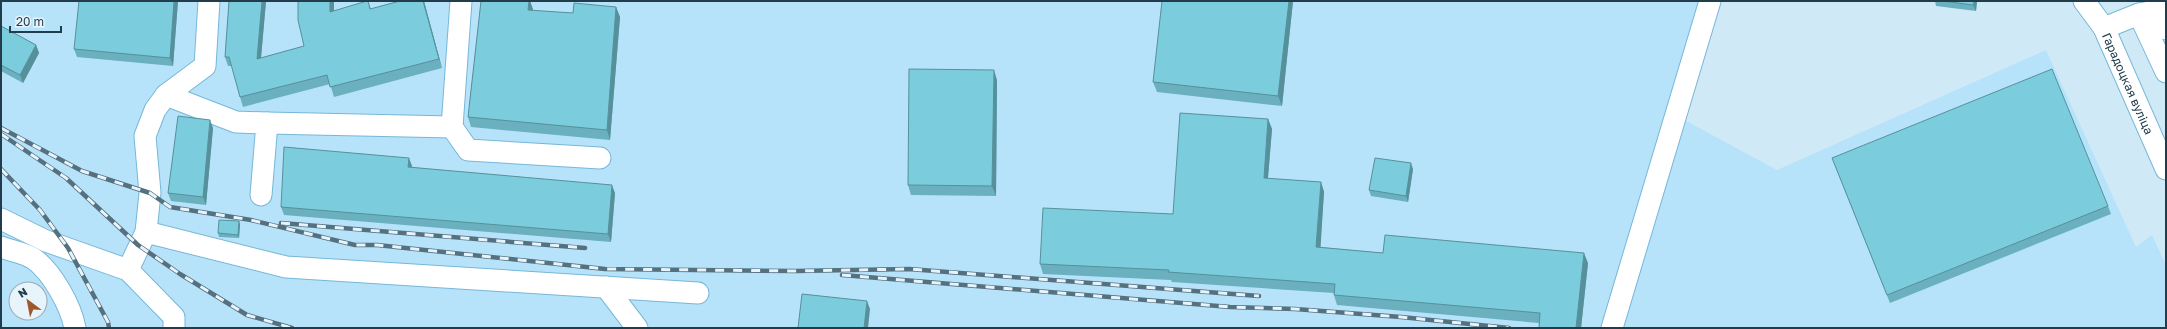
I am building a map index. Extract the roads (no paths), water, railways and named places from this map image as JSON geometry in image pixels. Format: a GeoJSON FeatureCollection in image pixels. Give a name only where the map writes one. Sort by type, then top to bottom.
{"type":"FeatureCollection","features":[{"type":"Feature","properties":{"kind":"street"},"geometry":{"type":"LineString","coordinates":[[128,270],[146,232],[150,193],[145,136],[155,110],[166,95],[205,66],[209,1]]}},
{"type":"Feature","properties":{"kind":"street"},"geometry":{"type":"LineString","coordinates":[[461,1],[452,128],[468,150],[600,158]]}},
{"type":"Feature","properties":{"kind":"street"},"geometry":{"type":"LineString","coordinates":[[1612,328],[1710,1]]}},
{"type":"Feature","properties":{"kind":"street","name":"Гарадоцкая вуліца"},"geometry":{"type":"LineString","coordinates":[[2084,1],[2104,28],[2166,169]]}},
{"type":"Feature","properties":{"kind":"street"},"geometry":{"type":"LineString","coordinates":[[2104,28],[2157,16],[2166,72]]}},
{"type":"Feature","properties":{"kind":"street"},"geometry":{"type":"LineString","coordinates":[[166,95],[236,122],[452,128]]}},
{"type":"Feature","properties":{"kind":"street"},"geometry":{"type":"LineString","coordinates":[[261,194],[267,123]]}},
{"type":"Feature","properties":{"kind":"street"},"geometry":{"type":"LineString","coordinates":[[1,219],[46,241],[128,270],[174,317],[174,328]]}},
{"type":"Feature","properties":{"kind":"street"},"geometry":{"type":"LineString","coordinates":[[146,232],[286,267],[698,293]]}},
{"type":"Feature","properties":{"kind":"street"},"geometry":{"type":"LineString","coordinates":[[1,247],[33,259],[56,283],[74,321],[75,328]]}},
{"type":"Feature","properties":{"kind":"street"},"geometry":{"type":"LineString","coordinates":[[606,288],[637,328]]}},
{"type":"Feature","properties":{"kind":"railway"},"geometry":{"type":"LineString","coordinates":[[1,128],[82,171],[150,193],[170,207],[251,220],[355,245],[377,245],[605,269],[796,271],[909,269],[1259,296]]}},
{"type":"Feature","properties":{"kind":"railway"},"geometry":{"type":"LineString","coordinates":[[1,134],[66,178],[138,245],[180,274],[247,315],[292,328]]}},
{"type":"Feature","properties":{"kind":"railway"},"geometry":{"type":"LineString","coordinates":[[1,169],[40,210],[68,248],[108,322],[109,328]]}},
{"type":"Feature","properties":{"kind":"railway"},"geometry":{"type":"LineString","coordinates":[[281,223],[585,248]]}},
{"type":"Feature","properties":{"kind":"railway"},"geometry":{"type":"LineString","coordinates":[[842,275],[1230,307],[1295,309],[1401,317],[1509,328]]}}]}
